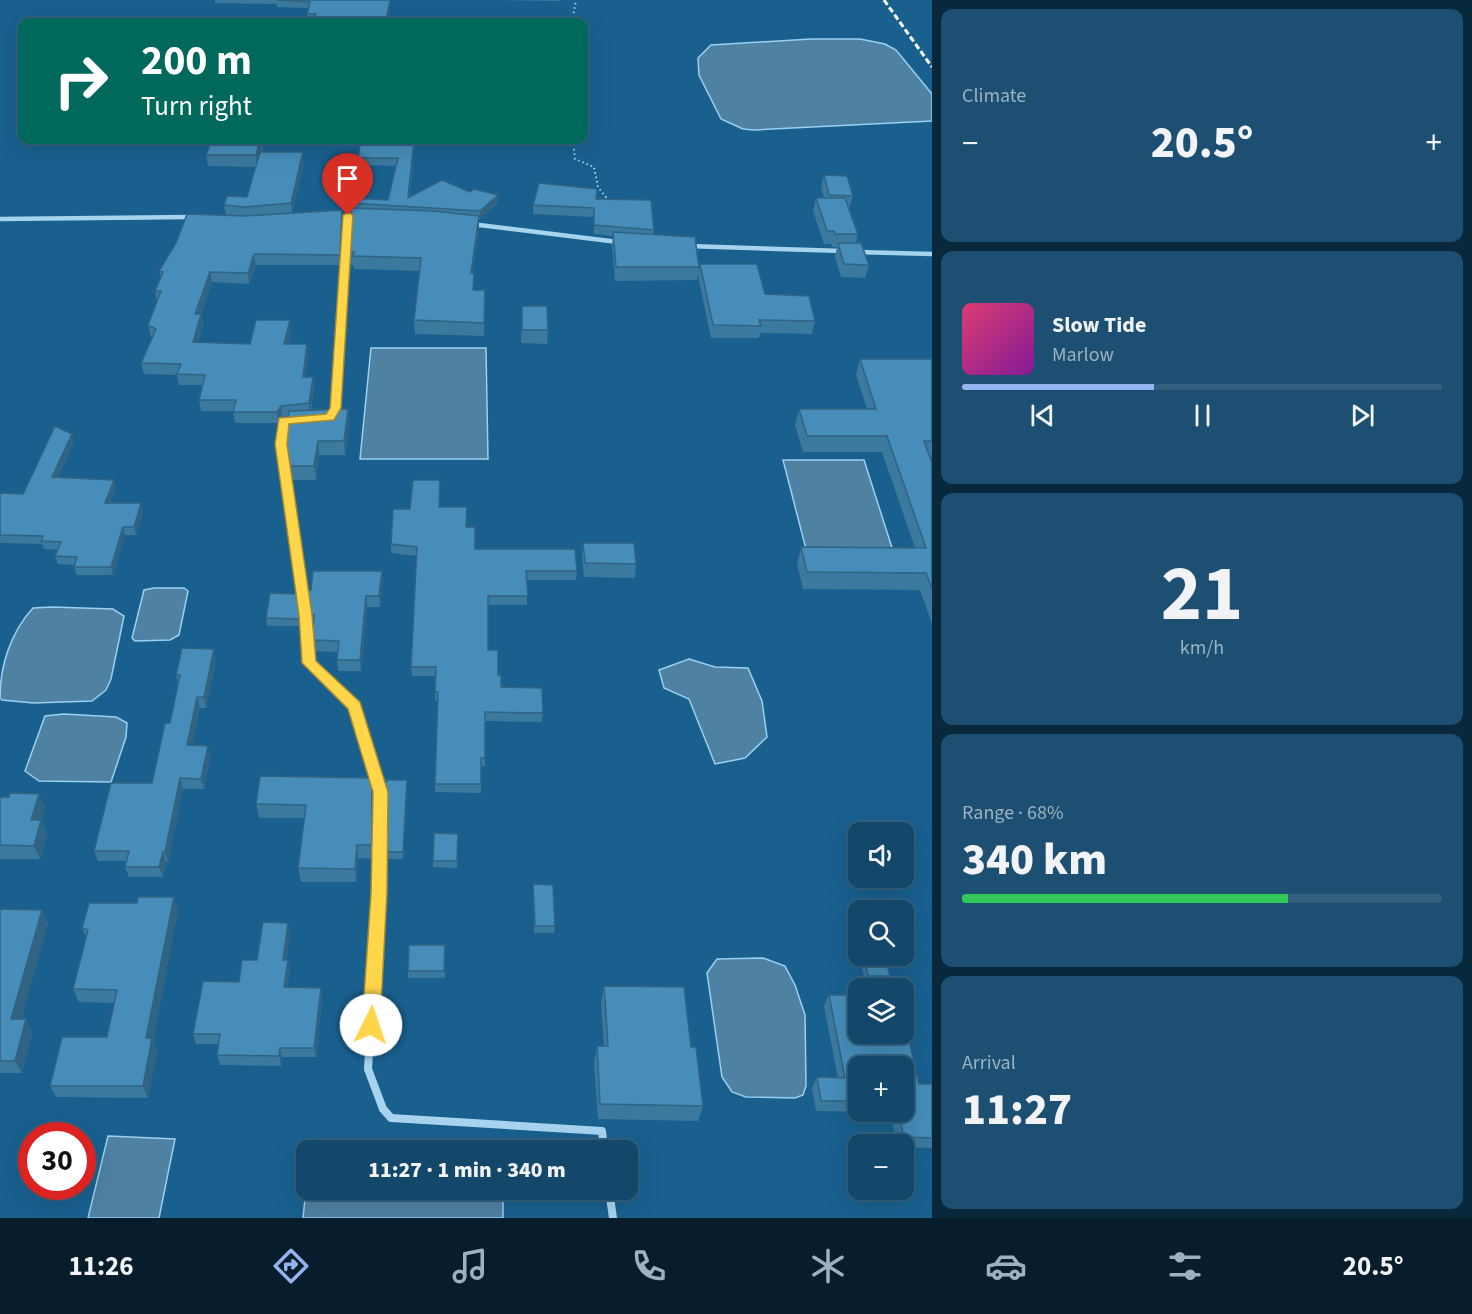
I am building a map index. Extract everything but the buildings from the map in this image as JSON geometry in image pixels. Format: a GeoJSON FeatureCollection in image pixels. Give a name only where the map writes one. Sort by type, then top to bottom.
{"type":"FeatureCollection","features":[{"type":"Feature","properties":{"kind":"street"},"geometry":{"type":"LineString","coordinates":[[340,215],[359,216]]}},
{"type":"Feature","properties":{"kind":"street"},"geometry":{"type":"LineString","coordinates":[[318,418],[330,417],[336,408],[348,215]]}},
{"type":"Feature","properties":{"kind":"street"},"geometry":{"type":"LineString","coordinates":[[0,219],[196,218]]}},
{"type":"Feature","properties":{"kind":"street"},"geometry":{"type":"LineString","coordinates":[[469,223],[623,242]]}},
{"type":"Feature","properties":{"kind":"street"},"geometry":{"type":"LineString","coordinates":[[680,245],[932,254]]}},
{"type":"Feature","properties":{"kind":"street"},"geometry":{"type":"LineString","coordinates":[[307,419],[284,421],[281,444],[305,615],[309,663],[355,706],[380,792],[379,893],[368,1069],[383,1108],[391,1118],[602,1131],[603,1140]]}},
{"type":"Feature","properties":{"kind":"street"},"geometry":{"type":"LineString","coordinates":[[610,1200],[613,1218]]}},
{"type":"Feature","properties":{"kind":"path"},"geometry":{"type":"LineString","coordinates":[[573,18],[576,0]]}},
{"type":"Feature","properties":{"kind":"path"},"geometry":{"type":"LineString","coordinates":[[573,144],[575,159],[594,167],[598,187],[611,204]]}},
{"type":"Feature","properties":{"kind":"water"},"geometry":{"type":"Polygon","coordinates":[[[811,39],[860,39],[885,44],[896,50],[932,94],[932,121],[754,130],[743,129],[721,119],[699,75],[698,58],[711,45],[811,39]]]}},
{"type":"Feature","properties":{"kind":"water"},"geometry":{"type":"Polygon","coordinates":[[[371,348],[486,348],[488,459],[360,459],[371,348]]]}},
{"type":"Feature","properties":{"kind":"water"},"geometry":{"type":"Polygon","coordinates":[[[783,460],[864,460],[894,554],[807,553],[783,460]]]}},
{"type":"Feature","properties":{"kind":"water"},"geometry":{"type":"Polygon","coordinates":[[[184,588],[188,591],[179,635],[170,640],[135,641],[132,638],[144,590],[184,588]]]}},
{"type":"Feature","properties":{"kind":"water"},"geometry":{"type":"Polygon","coordinates":[[[33,608],[113,609],[124,616],[111,679],[106,690],[92,701],[33,703],[2,700],[0,698],[2,673],[13,638],[33,608]]]}},
{"type":"Feature","properties":{"kind":"water"},"geometry":{"type":"Polygon","coordinates":[[[689,659],[715,667],[748,668],[762,701],[767,737],[745,758],[715,764],[689,699],[664,688],[659,670],[689,659]]]}},
{"type":"Feature","properties":{"kind":"water"},"geometry":{"type":"Polygon","coordinates":[[[64,714],[116,717],[127,723],[126,737],[111,782],[39,781],[25,771],[45,716],[64,714]]]}},
{"type":"Feature","properties":{"kind":"water"},"geometry":{"type":"Polygon","coordinates":[[[763,958],[785,966],[795,985],[805,1015],[806,1086],[803,1095],[795,1098],[746,1097],[732,1092],[722,1077],[707,973],[717,959],[763,958]]]}},
{"type":"Feature","properties":{"kind":"water"},"geometry":{"type":"Polygon","coordinates":[[[108,1136],[175,1139],[159,1218],[88,1218],[92,1200],[96,1200],[96,1185],[108,1136]]]}},
{"type":"Feature","properties":{"kind":"water"},"geometry":{"type":"Polygon","coordinates":[[[305,1200],[503,1200],[503,1218],[303,1218],[305,1200]]]}},
{"type":"Feature","properties":{"kind":"railway"},"geometry":{"type":"LineString","coordinates":[[884,0],[932,67]]}},
{"type":"Feature","properties":{"kind":"route"},"geometry":{"type":"LineString","coordinates":[[348,215],[336,408],[330,417],[284,421],[281,444],[293,520],[309,663],[355,706],[380,792],[379,893],[371,1025]]}}]}
